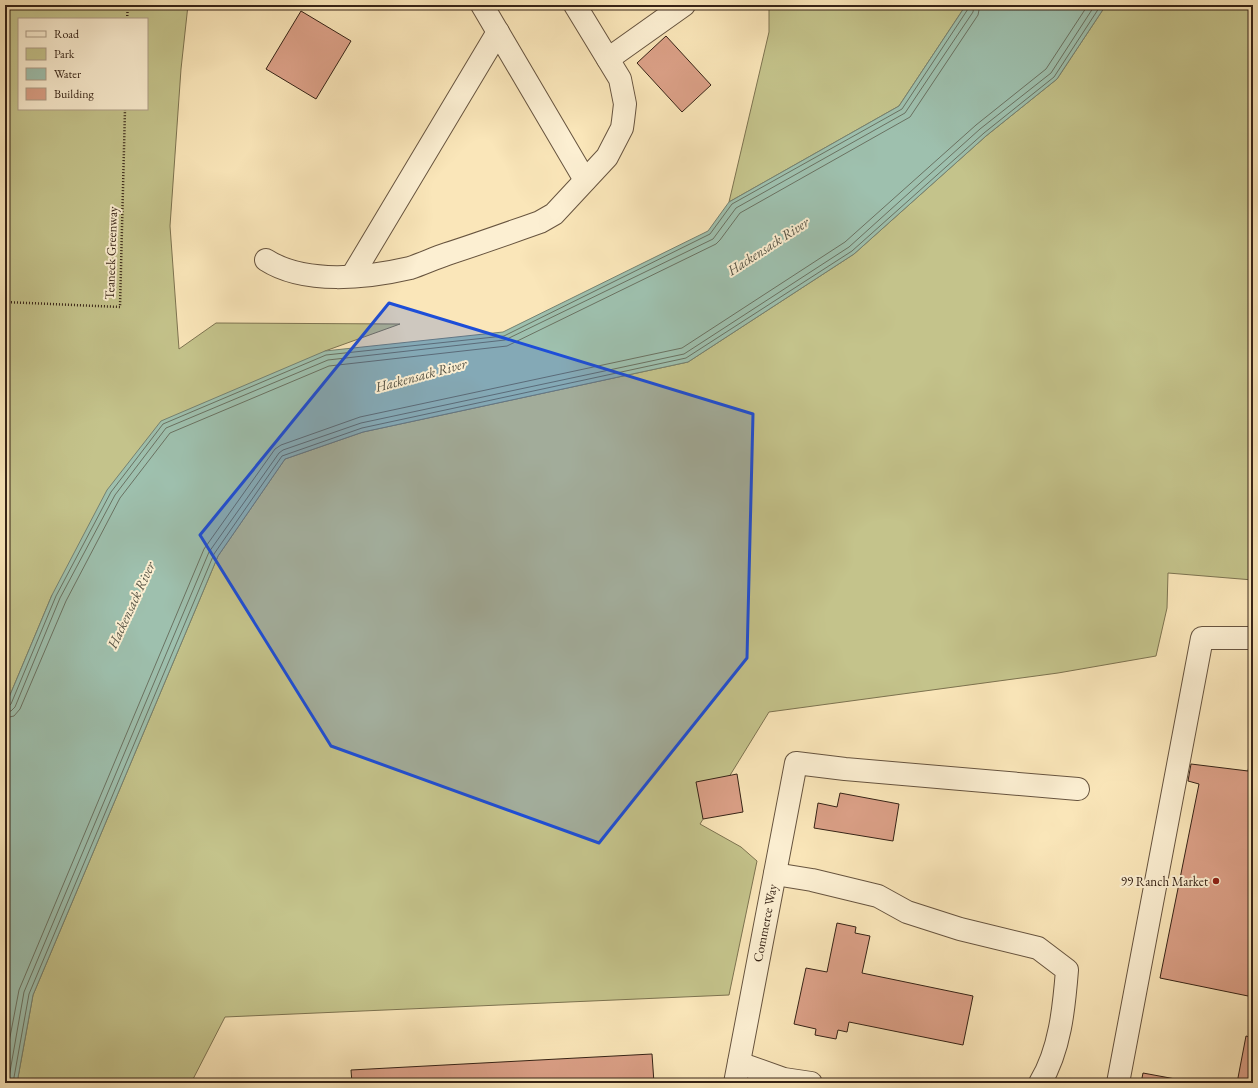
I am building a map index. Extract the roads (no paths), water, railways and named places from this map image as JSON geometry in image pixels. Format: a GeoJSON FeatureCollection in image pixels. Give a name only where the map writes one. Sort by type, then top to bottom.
{"type":"FeatureCollection","features":[{"type":"Feature","properties":{"kind":"street"},"geometry":{"type":"LineString","coordinates":[[482,5],[585,180]]}},
{"type":"Feature","properties":{"kind":"street"},"geometry":{"type":"LineString","coordinates":[[266,260],[293,272],[317,276],[352,276],[384,273],[412,267],[540,222],[554,214],[607,157],[622,128],[625,104],[620,79],[575,5]]}},
{"type":"Feature","properties":{"kind":"street"},"geometry":{"type":"LineString","coordinates":[[608,59],[684,5]]}},
{"type":"Feature","properties":{"kind":"street"},"geometry":{"type":"LineString","coordinates":[[352,276],[498,32]]}},
{"type":"Feature","properties":{"kind":"street"},"geometry":{"type":"LineString","coordinates":[[1118,1083],[1202,638],[1253,638]]}},
{"type":"Feature","properties":{"kind":"street","name":"Commerce Way"},"geometry":{"type":"LineString","coordinates":[[737,1073],[796,763],[845,769],[1078,789]]}},
{"type":"Feature","properties":{"kind":"street"},"geometry":{"type":"LineString","coordinates":[[775,874],[812,880],[878,896],[907,912],[960,929],[1038,948],[1067,970],[1064,1014],[1048,1070],[1040,1083]]}},
{"type":"Feature","properties":{"kind":"street"},"geometry":{"type":"LineString","coordinates":[[737,1073],[811,1083]]}},
{"type":"Feature","properties":{"kind":"water","name":"Hackensack River"},"geometry":{"type":"Polygon","coordinates":[[[966,5],[1106,5],[1057,79],[986,136],[854,254],[688,362],[363,432],[285,459],[218,556],[33,995],[17,1083],[5,1083],[5,707],[52,595],[107,490],[161,421],[325,351],[503,332],[708,231],[729,202],[899,106],[966,5]]]}},
{"type":"Feature","properties":{"kind":"place","name":"99 Ranch Market"},"geometry":{"type":"Point","coordinates":[1216,881]}}]}
